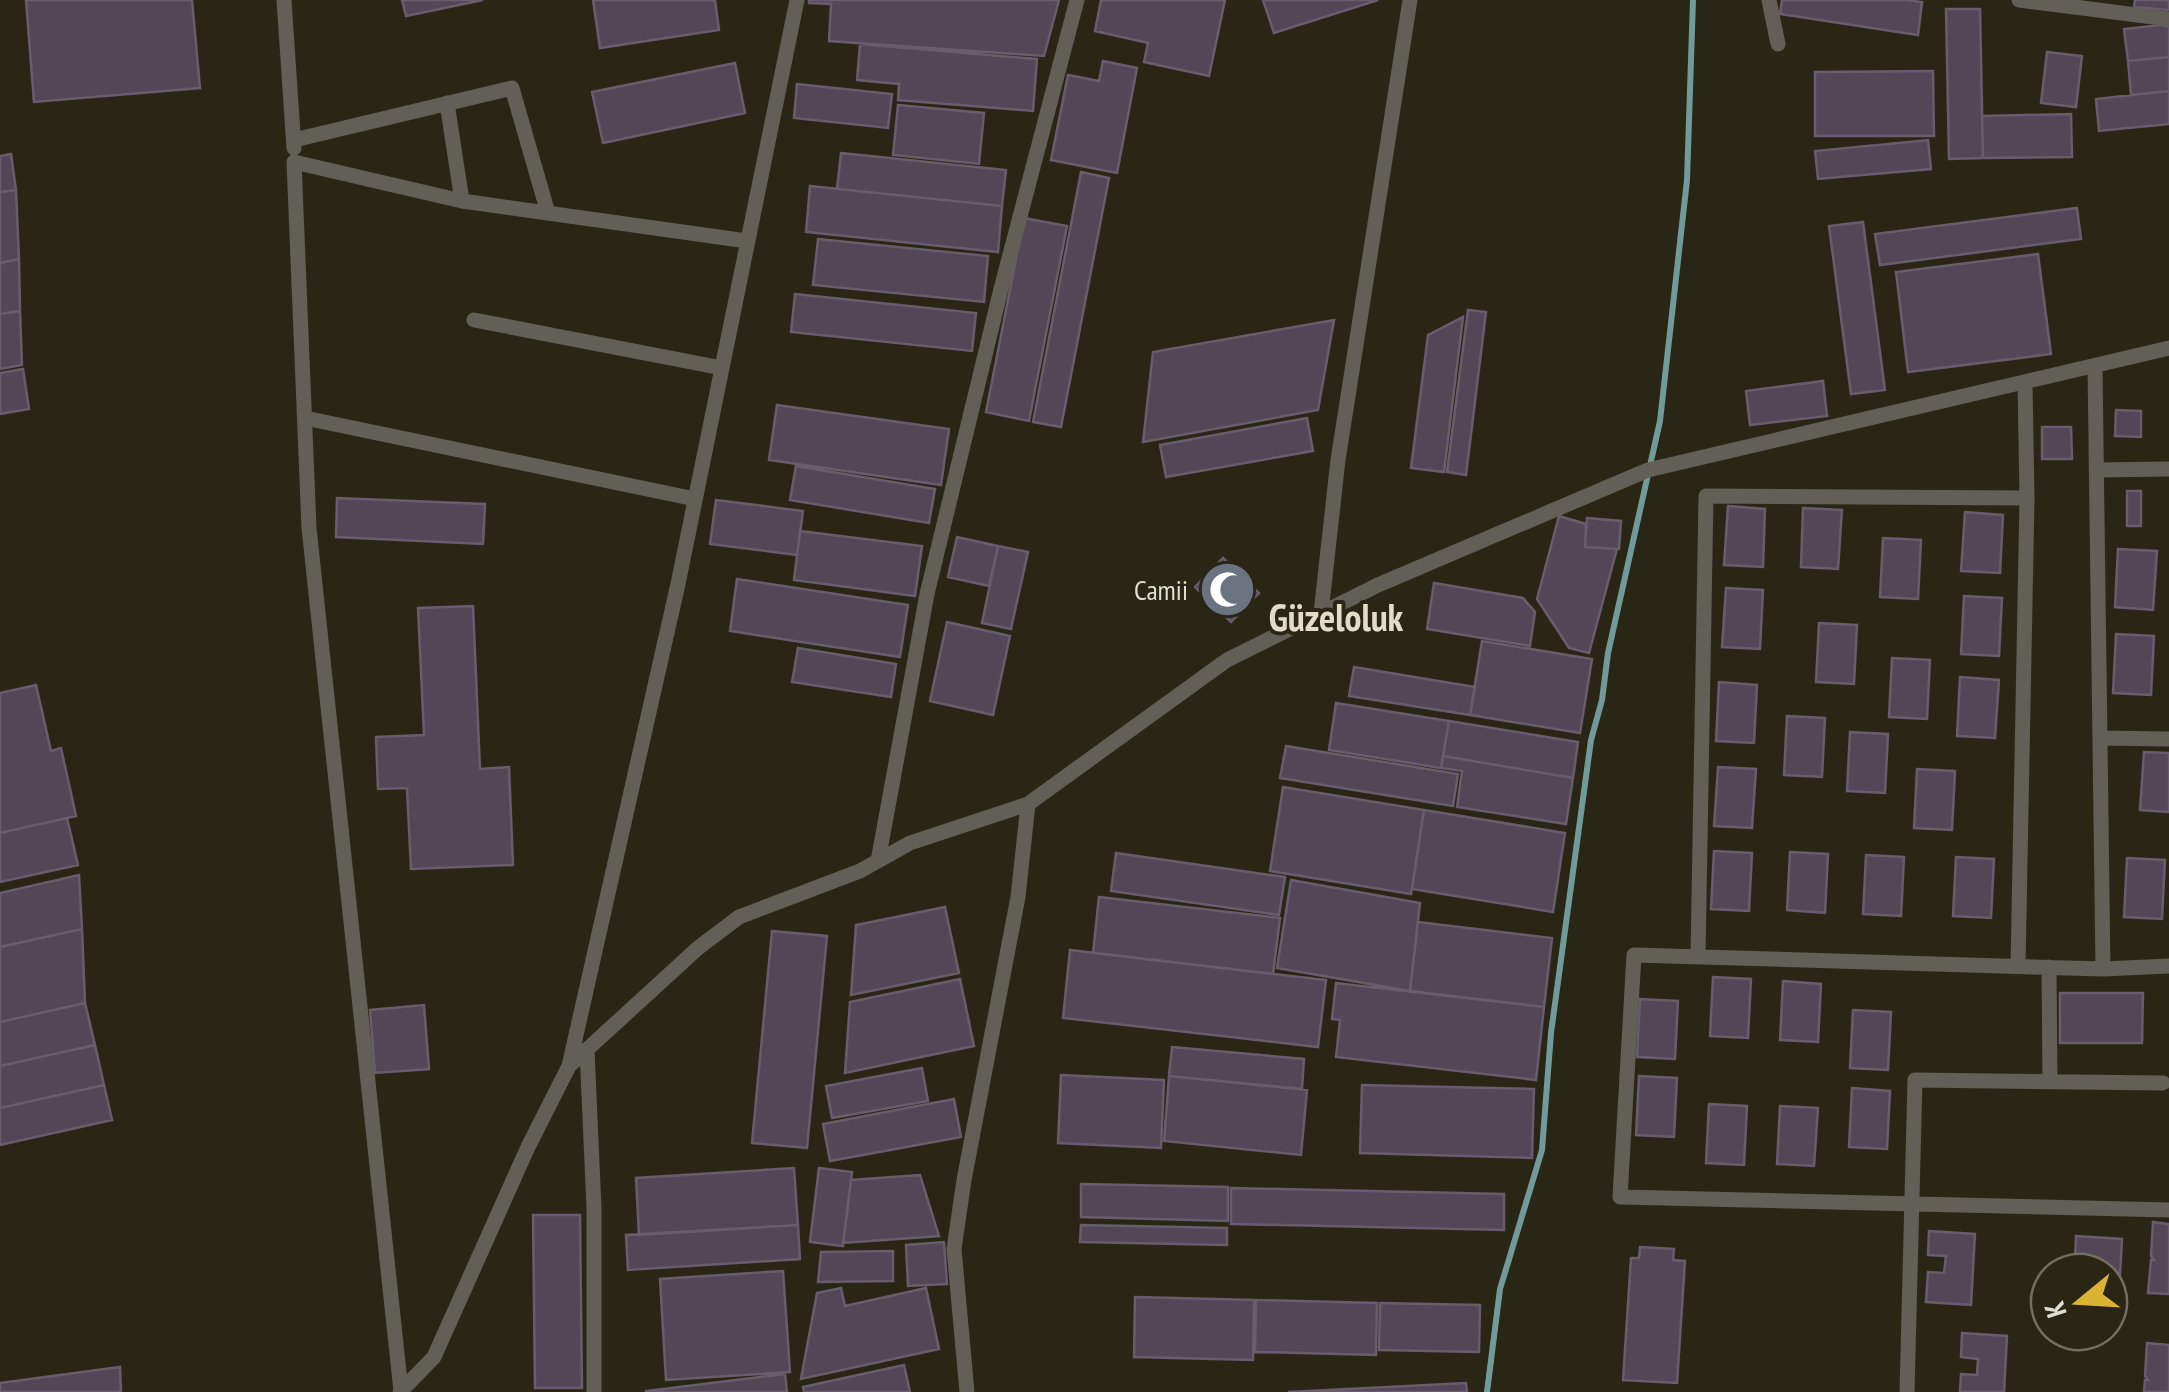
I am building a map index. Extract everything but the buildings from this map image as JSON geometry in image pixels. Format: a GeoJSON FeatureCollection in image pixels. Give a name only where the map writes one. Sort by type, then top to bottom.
{"type":"FeatureCollection","features":[{"type":"Feature","properties":{"kind":"street"},"geometry":{"type":"LineString","coordinates":[[284,0],[294,140],[308,528],[401,1391]]}},
{"type":"Feature","properties":{"kind":"street"},"geometry":{"type":"LineString","coordinates":[[401,1391],[434,1357],[528,1146],[569,1066],[695,500],[797,0]]}},
{"type":"Feature","properties":{"kind":"street"},"geometry":{"type":"LineString","coordinates":[[878,861],[927,594],[1076,0]]}},
{"type":"Feature","properties":{"kind":"street"},"geometry":{"type":"LineString","coordinates":[[1321,613],[1338,460],[1410,0]]}},
{"type":"Feature","properties":{"kind":"street"},"geometry":{"type":"LineString","coordinates":[[1768,0],[1778,44]]}},
{"type":"Feature","properties":{"kind":"street"},"geometry":{"type":"LineString","coordinates":[[2019,0],[2169,19]]}},
{"type":"Feature","properties":{"kind":"street"},"geometry":{"type":"LineString","coordinates":[[294,140],[512,88],[548,214]]}},
{"type":"Feature","properties":{"kind":"street"},"geometry":{"type":"LineString","coordinates":[[447,104],[462,201]]}},
{"type":"Feature","properties":{"kind":"street"},"geometry":{"type":"LineString","coordinates":[[294,162],[462,201],[748,241]]}},
{"type":"Feature","properties":{"kind":"street"},"geometry":{"type":"LineString","coordinates":[[474,320],[722,368]]}},
{"type":"Feature","properties":{"kind":"street"},"geometry":{"type":"LineString","coordinates":[[569,1066],[698,948],[738,917],[860,871],[910,843],[1028,804],[1227,660],[1378,584],[1655,468],[2169,348]]}},
{"type":"Feature","properties":{"kind":"street"},"geometry":{"type":"LineString","coordinates":[[2095,366],[2103,969]]}},
{"type":"Feature","properties":{"kind":"street"},"geometry":{"type":"LineString","coordinates":[[2018,966],[2027,498],[2025,382]]}},
{"type":"Feature","properties":{"kind":"street"},"geometry":{"type":"LineString","coordinates":[[305,418],[695,500]]}},
{"type":"Feature","properties":{"kind":"street"},"geometry":{"type":"LineString","coordinates":[[2096,470],[2169,469]]}},
{"type":"Feature","properties":{"kind":"street"},"geometry":{"type":"LineString","coordinates":[[1698,957],[1706,496],[2027,498]]}},
{"type":"Feature","properties":{"kind":"street"},"geometry":{"type":"LineString","coordinates":[[2100,738],[2169,738]]}},
{"type":"Feature","properties":{"kind":"street"},"geometry":{"type":"LineString","coordinates":[[967,1392],[954,1249],[1018,896],[1028,804]]}},
{"type":"Feature","properties":{"kind":"street"},"geometry":{"type":"LineString","coordinates":[[2169,966],[2103,969],[1634,955],[1620,1197],[2169,1210]]}},
{"type":"Feature","properties":{"kind":"street"},"geometry":{"type":"LineString","coordinates":[[2049,967],[2050,1082]]}},
{"type":"Feature","properties":{"kind":"street"},"geometry":{"type":"LineString","coordinates":[[587,1050],[594,1208],[594,1392]]}},
{"type":"Feature","properties":{"kind":"street"},"geometry":{"type":"LineString","coordinates":[[1907,1392],[1915,1080],[2163,1083]]}},
{"type":"Feature","properties":{"kind":"waterway"},"geometry":{"type":"LineString","coordinates":[[1487,1392],[1500,1289],[1542,1150],[1551,1033],[1591,740],[1660,421],[1687,180],[1693,0]]}},
{"type":"Feature","properties":{"kind":"place","name":"Camii"},"geometry":{"type":"Point","coordinates":[1227,590]}},
{"type":"Feature","properties":{"kind":"district","name":"Güzeloluk"},"geometry":{"type":"Point","coordinates":[1336,618]}}]}
